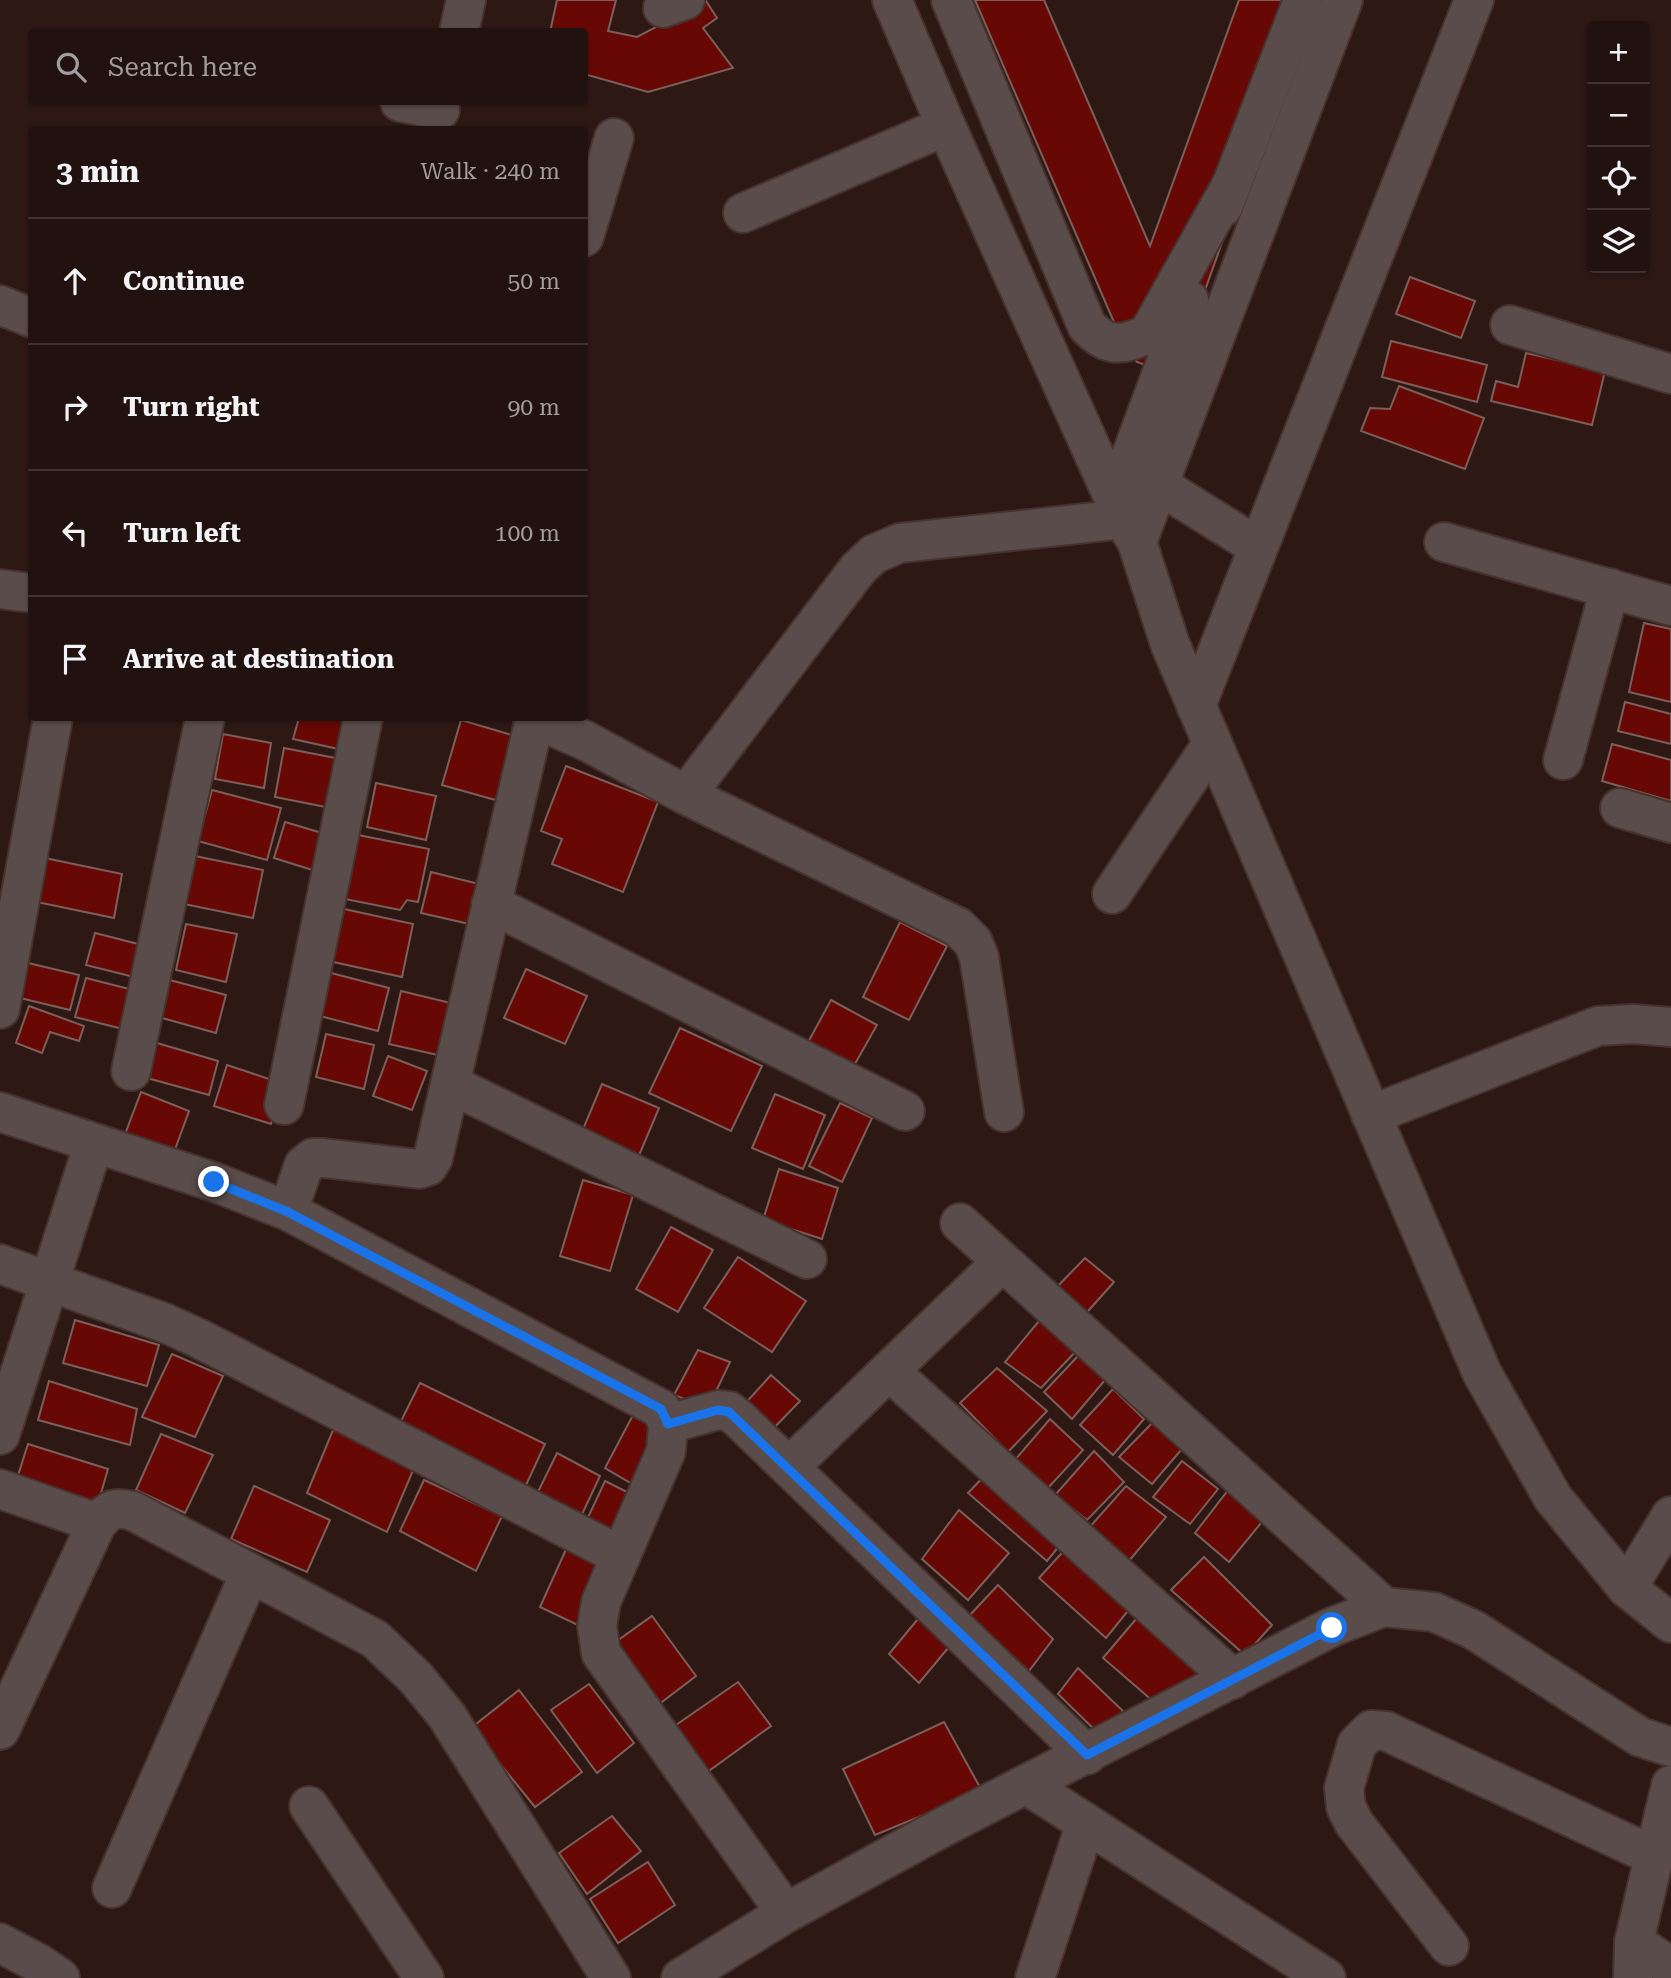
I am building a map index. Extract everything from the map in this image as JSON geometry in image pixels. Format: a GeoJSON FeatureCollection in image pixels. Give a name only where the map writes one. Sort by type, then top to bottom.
{"type":"FeatureCollection","features":[{"type":"Feature","properties":{"kind":"street"},"geometry":{"type":"LineString","coordinates":[[460,28],[466,0]]}},
{"type":"Feature","properties":{"kind":"street"},"geometry":{"type":"LineString","coordinates":[[892,0],[946,127],[1125,520],[1170,644],[1482,1373],[1553,1498],[1627,1588],[1671,1623]]}},
{"type":"Feature","properties":{"kind":"street"},"geometry":{"type":"LineString","coordinates":[[951,0],[1087,326],[1098,337],[1113,344],[1129,343],[1148,334],[1232,184]]}},
{"type":"Feature","properties":{"kind":"street"},"geometry":{"type":"LineString","coordinates":[[1125,520],[1232,184],[1303,0]]}},
{"type":"Feature","properties":{"kind":"street"},"geometry":{"type":"LineString","coordinates":[[686,795],[858,569],[874,554],[900,543],[1125,520],[1159,485],[1343,0]]}},
{"type":"Feature","properties":{"kind":"street"},"geometry":{"type":"LineString","coordinates":[[1196,706],[1474,0]]}},
{"type":"Feature","properties":{"kind":"street"},"geometry":{"type":"LineString","coordinates":[[410,105],[440,114]]}},
{"type":"Feature","properties":{"kind":"street"},"geometry":{"type":"LineString","coordinates":[[743,213],[946,127]]}},
{"type":"Feature","properties":{"kind":"street"},"geometry":{"type":"LineString","coordinates":[[588,224],[614,138]]}},
{"type":"Feature","properties":{"kind":"street"},"geometry":{"type":"LineString","coordinates":[[0,305],[28,316]]}},
{"type":"Feature","properties":{"kind":"street"},"geometry":{"type":"LineString","coordinates":[[1510,325],[1671,374]]}},
{"type":"Feature","properties":{"kind":"street"},"geometry":{"type":"LineString","coordinates":[[1159,485],[1258,547]]}},
{"type":"Feature","properties":{"kind":"street"},"geometry":{"type":"LineString","coordinates":[[1444,542],[1671,607]]}},
{"type":"Feature","properties":{"kind":"street"},"geometry":{"type":"LineString","coordinates":[[1563,760],[1610,588]]}},
{"type":"Feature","properties":{"kind":"street"},"geometry":{"type":"LineString","coordinates":[[0,590],[28,593]]}},
{"type":"Feature","properties":{"kind":"street"},"geometry":{"type":"LineString","coordinates":[[0,1009],[52,721]]}},
{"type":"Feature","properties":{"kind":"street"},"geometry":{"type":"LineString","coordinates":[[131,1071],[204,721]]}},
{"type":"Feature","properties":{"kind":"street"},"geometry":{"type":"LineString","coordinates":[[284,1105],[362,721]]}},
{"type":"Feature","properties":{"kind":"street"},"geometry":{"type":"LineString","coordinates":[[288,1212],[304,1165],[313,1158],[419,1170],[428,1166],[433,1158],[533,721]]}},
{"type":"Feature","properties":{"kind":"street"},"geometry":{"type":"LineString","coordinates":[[541,721],[958,927],[973,942],[979,957],[1003,1112]]}},
{"type":"Feature","properties":{"kind":"street"},"geometry":{"type":"LineString","coordinates":[[1112,894],[1212,744]]}},
{"type":"Feature","properties":{"kind":"street"},"geometry":{"type":"LineString","coordinates":[[1619,808],[1671,823]]}},
{"type":"Feature","properties":{"kind":"street"},"geometry":{"type":"LineString","coordinates":[[491,904],[905,1111]]}},
{"type":"Feature","properties":{"kind":"street"},"geometry":{"type":"LineString","coordinates":[[1371,1115],[1598,1026],[1633,1024],[1671,1027]]}},
{"type":"Feature","properties":{"kind":"street"},"geometry":{"type":"LineString","coordinates":[[450,1084],[807,1259]]}},
{"type":"Feature","properties":{"kind":"street"},"geometry":{"type":"LineString","coordinates":[[0,1112],[214,1182],[288,1212],[661,1409],[668,1424],[666,1451],[601,1602],[597,1626],[601,1653],[786,1913]]}},
{"type":"Feature","properties":{"kind":"street"},"geometry":{"type":"LineString","coordinates":[[0,1435],[93,1143]]}},
{"type":"Feature","properties":{"kind":"street"},"geometry":{"type":"LineString","coordinates":[[960,1223],[1384,1607]]}},
{"type":"Feature","properties":{"kind":"street"},"geometry":{"type":"LineString","coordinates":[[789,1467],[1002,1262]]}},
{"type":"Feature","properties":{"kind":"street"},"geometry":{"type":"LineString","coordinates":[[0,1264],[165,1322],[621,1556]]}},
{"type":"Feature","properties":{"kind":"street"},"geometry":{"type":"LineString","coordinates":[[888,1371],[1233,1679]]}},
{"type":"Feature","properties":{"kind":"street"},"geometry":{"type":"LineString","coordinates":[[668,1424],[718,1410],[729,1412],[1087,1755]]}},
{"type":"Feature","properties":{"kind":"street"},"geometry":{"type":"LineString","coordinates":[[0,1489],[97,1523]]}},
{"type":"Feature","properties":{"kind":"street"},"geometry":{"type":"LineString","coordinates":[[0,1730],[97,1523],[110,1509],[132,1511],[374,1639],[416,1678],[447,1716],[611,1978]]}},
{"type":"Feature","properties":{"kind":"street"},"geometry":{"type":"LineString","coordinates":[[1627,1588],[1671,1516]]}},
{"type":"Feature","properties":{"kind":"street"},"geometry":{"type":"LineString","coordinates":[[112,1888],[250,1573]]}},
{"type":"Feature","properties":{"kind":"street"},"geometry":{"type":"LineString","coordinates":[[681,1978],[786,1913],[943,1827],[1332,1628],[1384,1607],[1433,1612],[1474,1630],[1640,1737],[1671,1747]]}},
{"type":"Feature","properties":{"kind":"street"},"geometry":{"type":"LineString","coordinates":[[1449,1946],[1354,1823],[1346,1807],[1344,1787],[1357,1744],[1371,1730],[1386,1731],[1654,1856]]}},
{"type":"Feature","properties":{"kind":"street"},"geometry":{"type":"LineString","coordinates":[[1027,1785],[1326,1978]]}},
{"type":"Feature","properties":{"kind":"street"},"geometry":{"type":"LineString","coordinates":[[1671,1785],[1633,1960],[1671,1967]]}},
{"type":"Feature","properties":{"kind":"street"},"geometry":{"type":"LineString","coordinates":[[309,1806],[424,1978]]}},
{"type":"Feature","properties":{"kind":"street"},"geometry":{"type":"LineString","coordinates":[[1035,1978],[1086,1823]]}},
{"type":"Feature","properties":{"kind":"street"},"geometry":{"type":"LineString","coordinates":[[0,1943],[38,1963],[56,1977]]}},
{"type":"Feature","properties":{"kind":"building"},"geometry":{"type":"Polygon","coordinates":[[[557,0],[616,0],[608,31],[637,37],[706,1],[717,18],[703,28],[733,68],[648,92],[588,75],[588,28],[551,28],[557,0]]]}},
{"type":"Feature","properties":{"kind":"building"},"geometry":{"type":"Polygon","coordinates":[[[975,0],[1044,0],[1150,246],[1239,0],[1309,0],[1181,357],[1150,367],[1137,362],[1126,350],[975,0]]]}},
{"type":"Feature","properties":{"kind":"building"},"geometry":{"type":"Polygon","coordinates":[[[1410,277],[1475,301],[1461,338],[1396,314],[1410,277]]]}},
{"type":"Feature","properties":{"kind":"building"},"geometry":{"type":"Polygon","coordinates":[[[1391,341],[1487,365],[1477,402],[1382,377],[1391,341]]]}},
{"type":"Feature","properties":{"kind":"building"},"geometry":{"type":"Polygon","coordinates":[[[1526,353],[1605,371],[1592,425],[1491,401],[1496,381],[1518,387],[1526,353]]]}},
{"type":"Feature","properties":{"kind":"building"},"geometry":{"type":"Polygon","coordinates":[[[1399,386],[1484,418],[1465,469],[1361,431],[1370,408],[1390,409],[1399,386]]]}},
{"type":"Feature","properties":{"kind":"building"},"geometry":{"type":"Polygon","coordinates":[[[1644,623],[1671,629],[1671,702],[1629,692],[1644,623]]]}},
{"type":"Feature","properties":{"kind":"building"},"geometry":{"type":"Polygon","coordinates":[[[1625,702],[1671,714],[1671,744],[1618,731],[1625,702]]]}},
{"type":"Feature","properties":{"kind":"building"},"geometry":{"type":"Polygon","coordinates":[[[298,721],[350,721],[343,750],[293,739],[298,721]]]}},
{"type":"Feature","properties":{"kind":"building"},"geometry":{"type":"Polygon","coordinates":[[[461,721],[525,739],[506,803],[442,785],[461,721]]]}},
{"type":"Feature","properties":{"kind":"building"},"geometry":{"type":"Polygon","coordinates":[[[223,734],[271,743],[264,788],[215,779],[223,734]]]}},
{"type":"Feature","properties":{"kind":"building"},"geometry":{"type":"Polygon","coordinates":[[[1612,744],[1671,760],[1671,801],[1602,781],[1612,744]]]}},
{"type":"Feature","properties":{"kind":"building"},"geometry":{"type":"Polygon","coordinates":[[[284,748],[346,760],[336,809],[275,797],[284,748]]]}},
{"type":"Feature","properties":{"kind":"building"},"geometry":{"type":"Polygon","coordinates":[[[566,766],[658,802],[623,892],[552,864],[562,839],[541,831],[566,766]]]}},
{"type":"Feature","properties":{"kind":"building"},"geometry":{"type":"Polygon","coordinates":[[[376,783],[436,796],[426,840],[367,827],[376,783]]]}},
{"type":"Feature","properties":{"kind":"building"},"geometry":{"type":"Polygon","coordinates":[[[212,790],[281,808],[267,860],[198,841],[212,790]]]}},
{"type":"Feature","properties":{"kind":"building"},"geometry":{"type":"Polygon","coordinates":[[[285,822],[332,836],[322,873],[274,858],[285,822]]]}},
{"type":"Feature","properties":{"kind":"building"},"geometry":{"type":"Polygon","coordinates":[[[358,835],[429,849],[418,902],[407,900],[400,910],[345,899],[358,835]]]}},
{"type":"Feature","properties":{"kind":"building"},"geometry":{"type":"Polygon","coordinates":[[[195,856],[263,870],[253,918],[184,904],[195,856]]]}},
{"type":"Feature","properties":{"kind":"building"},"geometry":{"type":"Polygon","coordinates":[[[40,857],[122,874],[114,918],[32,901],[40,857]]]}},
{"type":"Feature","properties":{"kind":"building"},"geometry":{"type":"Polygon","coordinates":[[[431,872],[483,885],[474,925],[421,913],[431,872]]]}},
{"type":"Feature","properties":{"kind":"building"},"geometry":{"type":"Polygon","coordinates":[[[344,909],[413,924],[402,977],[333,962],[344,909]]]}},
{"type":"Feature","properties":{"kind":"building"},"geometry":{"type":"Polygon","coordinates":[[[900,922],[947,946],[909,1020],[863,997],[900,922]]]}},
{"type":"Feature","properties":{"kind":"building"},"geometry":{"type":"Polygon","coordinates":[[[186,924],[237,934],[226,982],[176,970],[186,924]]]}},
{"type":"Feature","properties":{"kind":"building"},"geometry":{"type":"Polygon","coordinates":[[[95,933],[150,947],[142,979],[86,965],[95,933]]]}},
{"type":"Feature","properties":{"kind":"building"},"geometry":{"type":"Polygon","coordinates":[[[28,963],[79,975],[70,1010],[20,998],[28,963]]]}},
{"type":"Feature","properties":{"kind":"building"},"geometry":{"type":"Polygon","coordinates":[[[526,969],[587,996],[565,1044],[504,1018],[526,969]]]}},
{"type":"Feature","properties":{"kind":"building"},"geometry":{"type":"Polygon","coordinates":[[[331,973],[389,988],[378,1031],[320,1016],[331,973]]]}},
{"type":"Feature","properties":{"kind":"building"},"geometry":{"type":"Polygon","coordinates":[[[86,978],[141,992],[131,1031],[75,1017],[86,978]]]}},
{"type":"Feature","properties":{"kind":"building"},"geometry":{"type":"Polygon","coordinates":[[[166,979],[226,995],[216,1033],[155,1016],[166,979]]]}},
{"type":"Feature","properties":{"kind":"building"},"geometry":{"type":"Polygon","coordinates":[[[401,991],[463,1006],[451,1058],[389,1044],[401,991]]]}},
{"type":"Feature","properties":{"kind":"building"},"geometry":{"type":"Polygon","coordinates":[[[831,1000],[877,1025],[851,1071],[806,1046],[831,1000]]]}},
{"type":"Feature","properties":{"kind":"building"},"geometry":{"type":"Polygon","coordinates":[[[29,1006],[84,1026],[79,1041],[50,1032],[42,1053],[16,1043],[29,1006]]]}},
{"type":"Feature","properties":{"kind":"building"},"geometry":{"type":"Polygon","coordinates":[[[680,1028],[762,1066],[731,1131],[649,1093],[680,1028]]]}},
{"type":"Feature","properties":{"kind":"building"},"geometry":{"type":"Polygon","coordinates":[[[326,1034],[374,1045],[364,1089],[316,1077],[326,1034]]]}},
{"type":"Feature","properties":{"kind":"building"},"geometry":{"type":"Polygon","coordinates":[[[157,1043],[218,1061],[209,1095],[147,1078],[157,1043]]]}},
{"type":"Feature","properties":{"kind":"building"},"geometry":{"type":"Polygon","coordinates":[[[388,1056],[427,1071],[412,1110],[373,1096],[388,1056]]]}},
{"type":"Feature","properties":{"kind":"building"},"geometry":{"type":"Polygon","coordinates":[[[227,1065],[284,1084],[271,1124],[214,1106],[227,1065]]]}},
{"type":"Feature","properties":{"kind":"building"},"geometry":{"type":"Polygon","coordinates":[[[602,1084],[659,1108],[635,1165],[578,1141],[602,1084]]]}},
{"type":"Feature","properties":{"kind":"building"},"geometry":{"type":"Polygon","coordinates":[[[141,1092],[189,1111],[173,1155],[124,1137],[141,1092]]]}},
{"type":"Feature","properties":{"kind":"building"},"geometry":{"type":"Polygon","coordinates":[[[775,1094],[825,1115],[803,1169],[752,1148],[775,1094]]]}},
{"type":"Feature","properties":{"kind":"building"},"geometry":{"type":"Polygon","coordinates":[[[840,1103],[872,1118],[842,1182],[809,1166],[840,1103]]]}},
{"type":"Feature","properties":{"kind":"building"},"geometry":{"type":"Polygon","coordinates":[[[779,1169],[838,1188],[822,1239],[763,1220],[779,1169]]]}},
{"type":"Feature","properties":{"kind":"building"},"geometry":{"type":"Polygon","coordinates":[[[583,1180],[633,1195],[610,1271],[560,1256],[583,1180]]]}},
{"type":"Feature","properties":{"kind":"building"},"geometry":{"type":"Polygon","coordinates":[[[671,1227],[713,1250],[678,1312],[636,1289],[671,1227]]]}},
{"type":"Feature","properties":{"kind":"building"},"geometry":{"type":"Polygon","coordinates":[[[738,1257],[806,1301],[772,1352],[704,1308],[738,1257]]]}},
{"type":"Feature","properties":{"kind":"building"},"geometry":{"type":"Polygon","coordinates":[[[1085,1258],[1114,1282],[1081,1319],[1053,1291],[1085,1258]]]}},
{"type":"Feature","properties":{"kind":"building"},"geometry":{"type":"Polygon","coordinates":[[[1044,1315],[1080,1347],[1041,1388],[1005,1362],[1044,1315]]]}},
{"type":"Feature","properties":{"kind":"building"},"geometry":{"type":"Polygon","coordinates":[[[75,1320],[159,1345],[147,1386],[63,1363],[75,1320]]]}},
{"type":"Feature","properties":{"kind":"building"},"geometry":{"type":"Polygon","coordinates":[[[698,1350],[730,1362],[708,1408],[674,1395],[698,1350]]]}},
{"type":"Feature","properties":{"kind":"building"},"geometry":{"type":"Polygon","coordinates":[[[172,1354],[223,1376],[195,1437],[142,1417],[172,1354]]]}},
{"type":"Feature","properties":{"kind":"building"},"geometry":{"type":"Polygon","coordinates":[[[1078,1356],[1105,1380],[1072,1419],[1044,1392],[1078,1356]]]}},
{"type":"Feature","properties":{"kind":"building"},"geometry":{"type":"Polygon","coordinates":[[[997,1368],[1047,1411],[1008,1452],[960,1403],[997,1368]]]}},
{"type":"Feature","properties":{"kind":"building"},"geometry":{"type":"Polygon","coordinates":[[[771,1375],[800,1401],[769,1433],[742,1407],[771,1375]]]}},
{"type":"Feature","properties":{"kind":"building"},"geometry":{"type":"Polygon","coordinates":[[[49,1381],[137,1409],[130,1445],[38,1420],[49,1381]]]}},
{"type":"Feature","properties":{"kind":"building"},"geometry":{"type":"Polygon","coordinates":[[[420,1383],[545,1444],[521,1496],[396,1431],[420,1383]]]}},
{"type":"Feature","properties":{"kind":"building"},"geometry":{"type":"Polygon","coordinates":[[[1113,1389],[1144,1419],[1113,1455],[1080,1425],[1113,1389]]]}},
{"type":"Feature","properties":{"kind":"building"},"geometry":{"type":"Polygon","coordinates":[[[633,1415],[659,1428],[634,1485],[605,1468],[633,1415]]]}},
{"type":"Feature","properties":{"kind":"building"},"geometry":{"type":"Polygon","coordinates":[[[1159,1416],[1187,1443],[1152,1484],[1119,1457],[1159,1416]]]}},
{"type":"Feature","properties":{"kind":"building"},"geometry":{"type":"Polygon","coordinates":[[[1050,1419],[1083,1450],[1048,1488],[1014,1461],[1050,1419]]]}},
{"type":"Feature","properties":{"kind":"building"},"geometry":{"type":"Polygon","coordinates":[[[333,1430],[414,1468],[387,1532],[307,1493],[333,1430]]]}},
{"type":"Feature","properties":{"kind":"building"},"geometry":{"type":"Polygon","coordinates":[[[161,1434],[213,1455],[185,1513],[136,1490],[161,1434]]]}},
{"type":"Feature","properties":{"kind":"building"},"geometry":{"type":"Polygon","coordinates":[[[28,1444],[108,1469],[95,1514],[14,1488],[28,1444]]]}},
{"type":"Feature","properties":{"kind":"building"},"geometry":{"type":"Polygon","coordinates":[[[1094,1451],[1124,1482],[1087,1520],[1055,1495],[1094,1451]]]}},
{"type":"Feature","properties":{"kind":"building"},"geometry":{"type":"Polygon","coordinates":[[[557,1453],[600,1476],[577,1525],[533,1502],[557,1453]]]}},
{"type":"Feature","properties":{"kind":"building"},"geometry":{"type":"Polygon","coordinates":[[[1182,1461],[1218,1489],[1190,1524],[1153,1497],[1182,1461]]]}},
{"type":"Feature","properties":{"kind":"building"},"geometry":{"type":"Polygon","coordinates":[[[990,1470],[1064,1540],[1047,1561],[968,1493],[990,1470]]]}},
{"type":"Feature","properties":{"kind":"building"},"geometry":{"type":"Polygon","coordinates":[[[424,1480],[502,1516],[476,1571],[400,1531],[424,1480]]]}},
{"type":"Feature","properties":{"kind":"building"},"geometry":{"type":"Polygon","coordinates":[[[605,1481],[639,1498],[619,1545],[584,1526],[605,1481]]]}},
{"type":"Feature","properties":{"kind":"building"},"geometry":{"type":"Polygon","coordinates":[[[254,1486],[330,1520],[307,1572],[231,1539],[254,1486]]]}},
{"type":"Feature","properties":{"kind":"building"},"geometry":{"type":"Polygon","coordinates":[[[1126,1486],[1166,1517],[1128,1562],[1088,1529],[1126,1486]]]}},
{"type":"Feature","properties":{"kind":"building"},"geometry":{"type":"Polygon","coordinates":[[[1229,1489],[1266,1517],[1229,1562],[1195,1533],[1229,1489]]]}},
{"type":"Feature","properties":{"kind":"building"},"geometry":{"type":"Polygon","coordinates":[[[959,1510],[1009,1553],[968,1600],[922,1559],[959,1510]]]}},
{"type":"Feature","properties":{"kind":"building"},"geometry":{"type":"Polygon","coordinates":[[[568,1545],[610,1568],[586,1629],[540,1607],[568,1545]]]}},
{"type":"Feature","properties":{"kind":"building"},"geometry":{"type":"Polygon","coordinates":[[[1068,1546],[1136,1601],[1106,1638],[1039,1578],[1068,1546]]]}},
{"type":"Feature","properties":{"kind":"building"},"geometry":{"type":"Polygon","coordinates":[[[1204,1557],[1272,1625],[1245,1655],[1171,1590],[1204,1557]]]}},
{"type":"Feature","properties":{"kind":"building"},"geometry":{"type":"Polygon","coordinates":[[[998,1585],[1053,1639],[1029,1671],[969,1616],[998,1585]]]}},
{"type":"Feature","properties":{"kind":"building"},"geometry":{"type":"Polygon","coordinates":[[[1142,1612],[1214,1678],[1161,1708],[1103,1658],[1142,1612]]]}},
{"type":"Feature","properties":{"kind":"building"},"geometry":{"type":"Polygon","coordinates":[[[922,1614],[953,1642],[919,1683],[889,1654],[922,1614]]]}},
{"type":"Feature","properties":{"kind":"building"},"geometry":{"type":"Polygon","coordinates":[[[652,1616],[696,1676],[654,1708],[610,1646],[652,1616]]]}},
{"type":"Feature","properties":{"kind":"building"},"geometry":{"type":"Polygon","coordinates":[[[1078,1668],[1123,1711],[1101,1736],[1058,1694],[1078,1668]]]}},
{"type":"Feature","properties":{"kind":"building"},"geometry":{"type":"Polygon","coordinates":[[[738,1682],[771,1726],[706,1773],[676,1725],[738,1682]]]}},
{"type":"Feature","properties":{"kind":"building"},"geometry":{"type":"Polygon","coordinates":[[[589,1684],[634,1743],[597,1773],[551,1710],[589,1684]]]}},
{"type":"Feature","properties":{"kind":"building"},"geometry":{"type":"Polygon","coordinates":[[[519,1690],[582,1772],[535,1807],[471,1728],[519,1690]]]}},
{"type":"Feature","properties":{"kind":"building"},"geometry":{"type":"Polygon","coordinates":[[[944,1722],[982,1791],[875,1835],[843,1769],[944,1722]]]}},
{"type":"Feature","properties":{"kind":"building"},"geometry":{"type":"Polygon","coordinates":[[[612,1816],[641,1851],[587,1894],[559,1853],[612,1816]]]}},
{"type":"Feature","properties":{"kind":"building"},"geometry":{"type":"Polygon","coordinates":[[[648,1862],[675,1905],[618,1943],[590,1899],[648,1862]]]}},
{"type":"Feature","properties":{"kind":"route"},"geometry":{"type":"LineString","coordinates":[[214,1182],[288,1212],[661,1409],[668,1424],[718,1410],[729,1412],[1087,1755],[1332,1628]]}}]}
